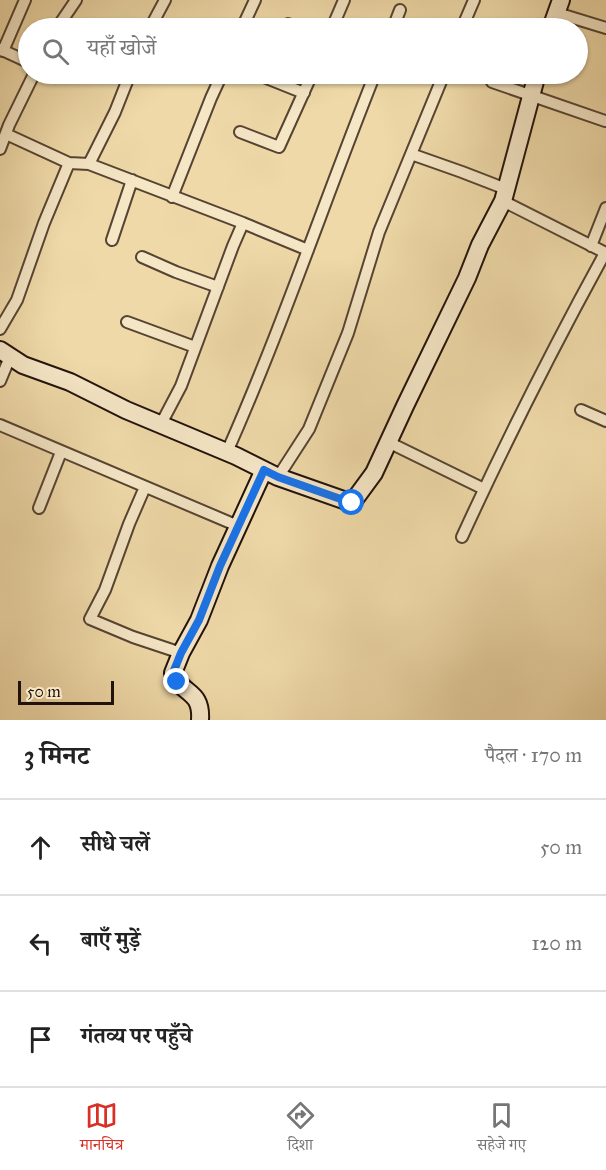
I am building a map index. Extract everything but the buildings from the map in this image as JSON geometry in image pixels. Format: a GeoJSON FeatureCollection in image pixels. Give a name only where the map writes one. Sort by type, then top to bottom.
{"type":"FeatureCollection","features":[{"type":"Feature","properties":{"kind":"street"},"geometry":{"type":"LineString","coordinates":[[18,57],[2,50],[25,0]]}},
{"type":"Feature","properties":{"kind":"street"},"geometry":{"type":"LineString","coordinates":[[64,18],[76,0]]}},
{"type":"Feature","properties":{"kind":"street"},"geometry":{"type":"LineString","coordinates":[[155,18],[165,0]]}},
{"type":"Feature","properties":{"kind":"street"},"geometry":{"type":"LineString","coordinates":[[247,18],[255,0]]}},
{"type":"Feature","properties":{"kind":"street"},"geometry":{"type":"LineString","coordinates":[[336,18],[344,0]]}},
{"type":"Feature","properties":{"kind":"street"},"geometry":{"type":"LineString","coordinates":[[466,18],[474,0]]}},
{"type":"Feature","properties":{"kind":"street"},"geometry":{"type":"LineString","coordinates":[[397,18],[400,10]]}},
{"type":"Feature","properties":{"kind":"street"},"geometry":{"type":"LineString","coordinates":[[588,23],[606,28]]}},
{"type":"Feature","properties":{"kind":"street"},"geometry":{"type":"LineString","coordinates":[[0,149],[29,84]]}},
{"type":"Feature","properties":{"kind":"street"},"geometry":{"type":"LineString","coordinates":[[89,164],[126,84]]}},
{"type":"Feature","properties":{"kind":"street"},"geometry":{"type":"LineString","coordinates":[[172,196],[217,84]]}},
{"type":"Feature","properties":{"kind":"street"},"geometry":{"type":"LineString","coordinates":[[283,84],[304,93]]}},
{"type":"Feature","properties":{"kind":"street"},"geometry":{"type":"LineString","coordinates":[[240,132],[279,147],[308,84]]}},
{"type":"Feature","properties":{"kind":"street"},"geometry":{"type":"LineString","coordinates":[[227,452],[278,329],[371,84]]}},
{"type":"Feature","properties":{"kind":"street"},"geometry":{"type":"LineString","coordinates":[[200,720],[200,709],[194,696],[177,682],[173,673],[199,620],[238,526],[271,473],[309,429],[348,333],[379,232],[440,84]]}},
{"type":"Feature","properties":{"kind":"street"},"geometry":{"type":"LineString","coordinates":[[497,84],[605,121]]}},
{"type":"Feature","properties":{"kind":"street"},"geometry":{"type":"LineString","coordinates":[[0,381],[5,353],[23,364],[70,382],[126,410],[271,473],[352,503],[374,473],[504,195],[535,84]]}},
{"type":"Feature","properties":{"kind":"street"},"geometry":{"type":"LineString","coordinates":[[6,134],[69,163],[89,164],[308,250]]}},
{"type":"Feature","properties":{"kind":"street"},"geometry":{"type":"LineString","coordinates":[[411,154],[462,172],[605,253],[553,350],[462,537]]}},
{"type":"Feature","properties":{"kind":"street"},"geometry":{"type":"LineString","coordinates":[[0,329],[17,300],[44,223],[69,163]]}},
{"type":"Feature","properties":{"kind":"street"},"geometry":{"type":"LineString","coordinates":[[112,240],[132,180]]}},
{"type":"Feature","properties":{"kind":"street"},"geometry":{"type":"LineString","coordinates":[[591,246],[606,208]]}},
{"type":"Feature","properties":{"kind":"street"},"geometry":{"type":"LineString","coordinates":[[160,424],[181,386],[243,223]]}},
{"type":"Feature","properties":{"kind":"street"},"geometry":{"type":"LineString","coordinates":[[142,257],[218,287]]}},
{"type":"Feature","properties":{"kind":"street"},"geometry":{"type":"LineString","coordinates":[[127,322],[195,347]]}},
{"type":"Feature","properties":{"kind":"street"},"geometry":{"type":"LineString","coordinates":[[581,410],[606,421]]}},
{"type":"Feature","properties":{"kind":"street"},"geometry":{"type":"LineString","coordinates":[[0,425],[238,526]]}},
{"type":"Feature","properties":{"kind":"street"},"geometry":{"type":"LineString","coordinates":[[388,442],[484,489]]}},
{"type":"Feature","properties":{"kind":"street"},"geometry":{"type":"LineString","coordinates":[[39,508],[62,452]]}},
{"type":"Feature","properties":{"kind":"street"},"geometry":{"type":"LineString","coordinates":[[145,487],[105,590],[90,619],[133,637],[181,653]]}},
{"type":"Feature","properties":{"kind":"route"},"geometry":{"type":"LineString","coordinates":[[177,682],[173,673],[181,653],[199,620],[220,566],[264,470],[352,503]]}}]}
